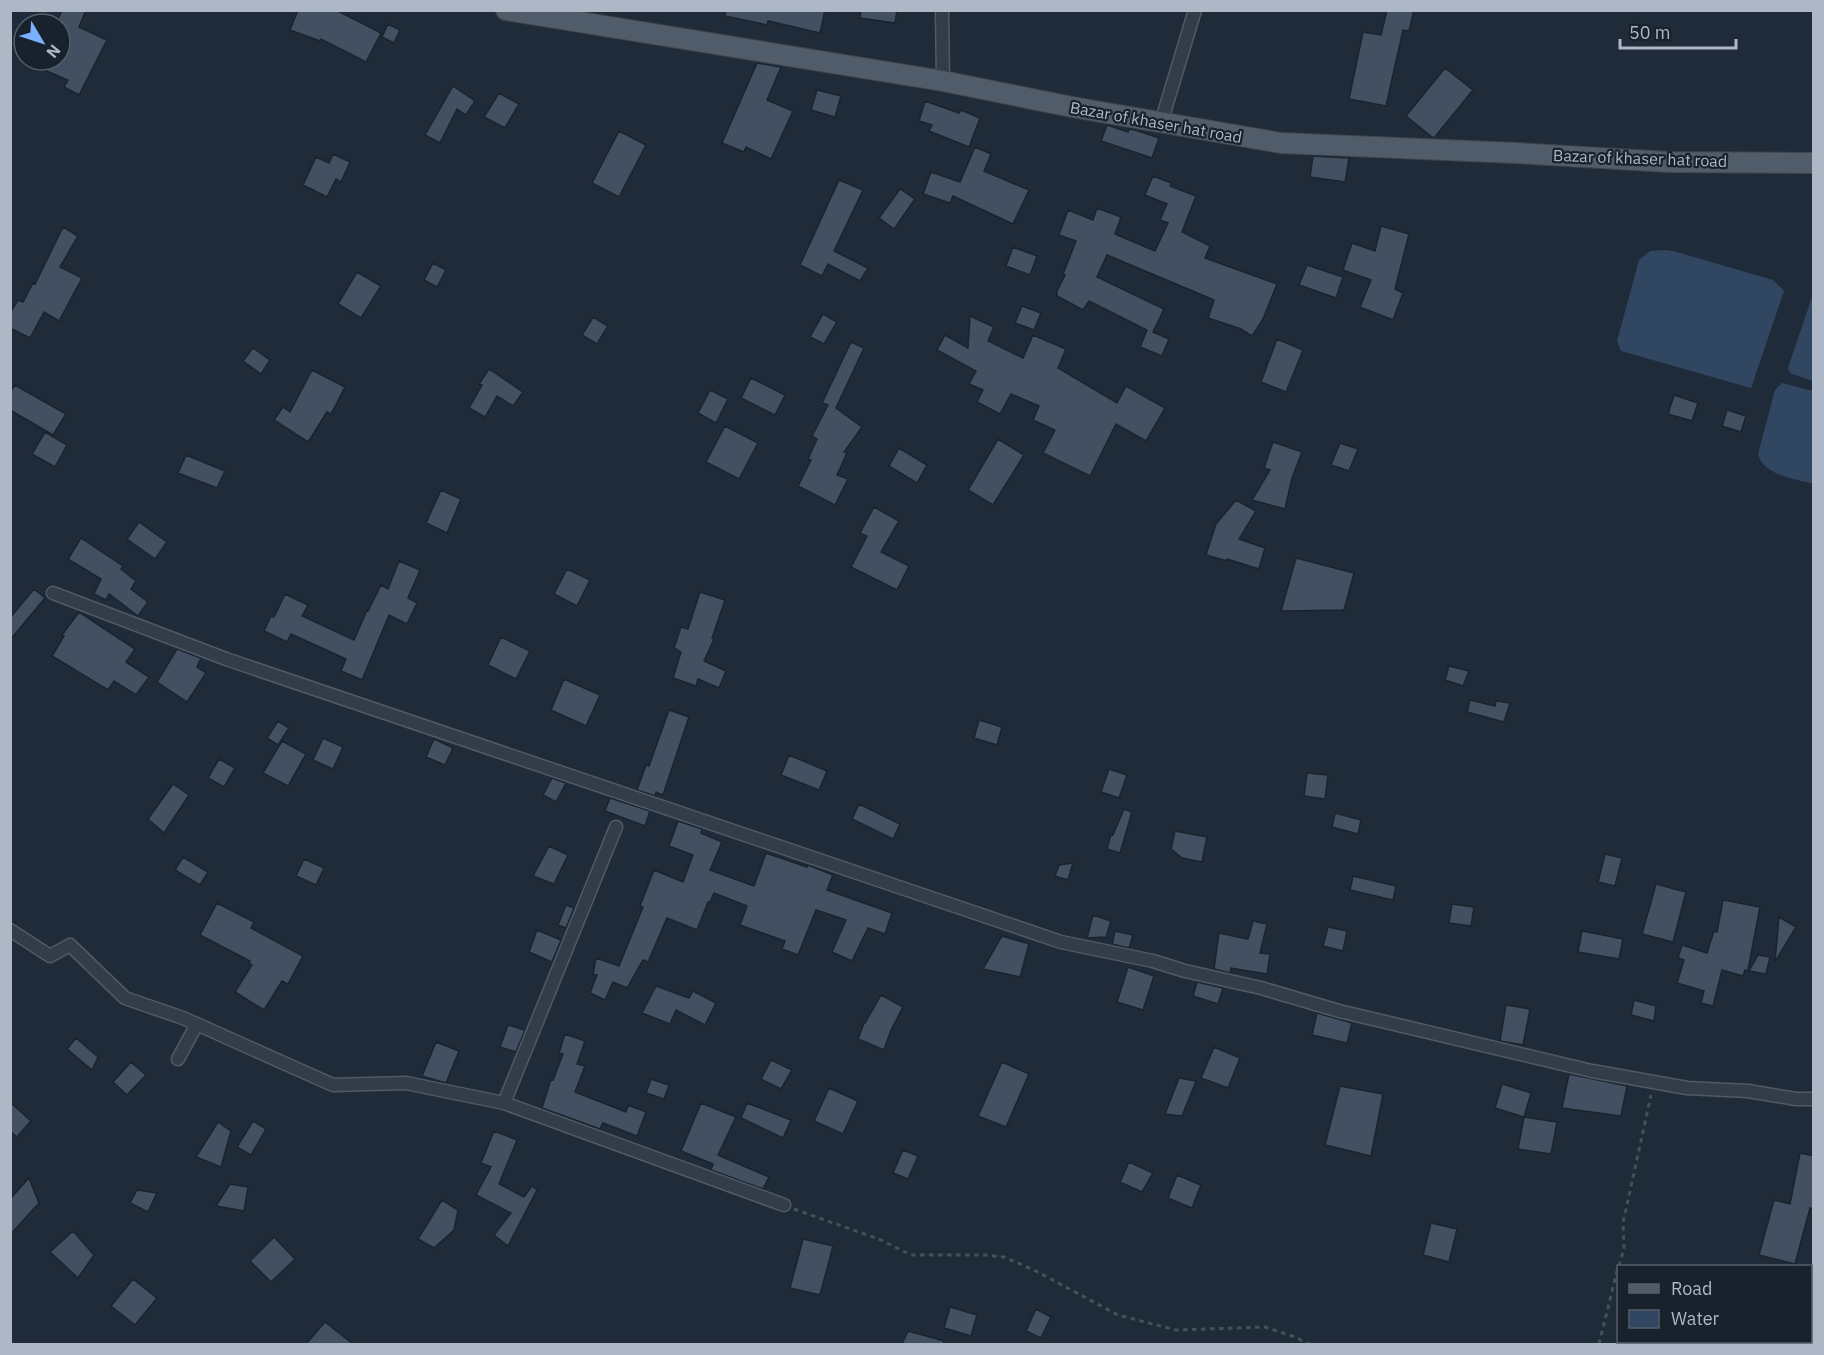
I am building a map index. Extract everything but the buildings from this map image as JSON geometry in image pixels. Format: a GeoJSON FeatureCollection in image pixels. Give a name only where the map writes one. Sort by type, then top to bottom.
{"type":"FeatureCollection","features":[{"type":"Feature","properties":{"kind":"main road","name":"Bazar of khaser hat road"},"geometry":{"type":"LineString","coordinates":[[506,10],[943,81],[1072,108],[1281,143],[1669,162],[1814,163]]}},
{"type":"Feature","properties":{"kind":"street"},"geometry":{"type":"LineString","coordinates":[[942,10],[943,81]]}},
{"type":"Feature","properties":{"kind":"street"},"geometry":{"type":"LineString","coordinates":[[1161,123],[1195,10]]}},
{"type":"Feature","properties":{"kind":"street"},"geometry":{"type":"LineString","coordinates":[[53,592],[226,659],[1061,942],[1153,961],[1185,971],[1262,988],[1339,1011],[1592,1071],[1687,1088],[1748,1091],[1796,1099],[1814,1099]]}},
{"type":"Feature","properties":{"kind":"street"},"geometry":{"type":"LineString","coordinates":[[504,1103],[616,827]]}},
{"type":"Feature","properties":{"kind":"street"},"geometry":{"type":"LineString","coordinates":[[10,930],[50,956],[70,945],[125,998],[197,1024],[333,1085],[406,1083],[504,1103],[784,1205]]}},
{"type":"Feature","properties":{"kind":"street"},"geometry":{"type":"LineString","coordinates":[[178,1059],[197,1024]]}},
{"type":"Feature","properties":{"kind":"path"},"geometry":{"type":"LineString","coordinates":[[1620,1265],[1624,1248],[1623,1223],[1654,1082]]}},
{"type":"Feature","properties":{"kind":"path"},"geometry":{"type":"LineString","coordinates":[[784,1205],[881,1240],[911,1255],[1004,1257],[1034,1270],[1118,1315],[1176,1330],[1265,1327],[1309,1344]]}},
{"type":"Feature","properties":{"kind":"path"},"geometry":{"type":"LineString","coordinates":[[1599,1344],[1617,1275]]}},
{"type":"Feature","properties":{"kind":"water"},"geometry":{"type":"Polygon","coordinates":[[[1664,250],[1773,280],[1784,291],[1751,388],[1621,351],[1617,341],[1639,260],[1650,251],[1664,250]]]}},
{"type":"Feature","properties":{"kind":"water"},"geometry":{"type":"Polygon","coordinates":[[[1813,294],[1814,381],[1790,373],[1788,368],[1813,294]]]}},
{"type":"Feature","properties":{"kind":"water"},"geometry":{"type":"Polygon","coordinates":[[[1782,383],[1813,391],[1813,484],[1773,472],[1761,461],[1758,454],[1775,390],[1782,383]]]}}]}
